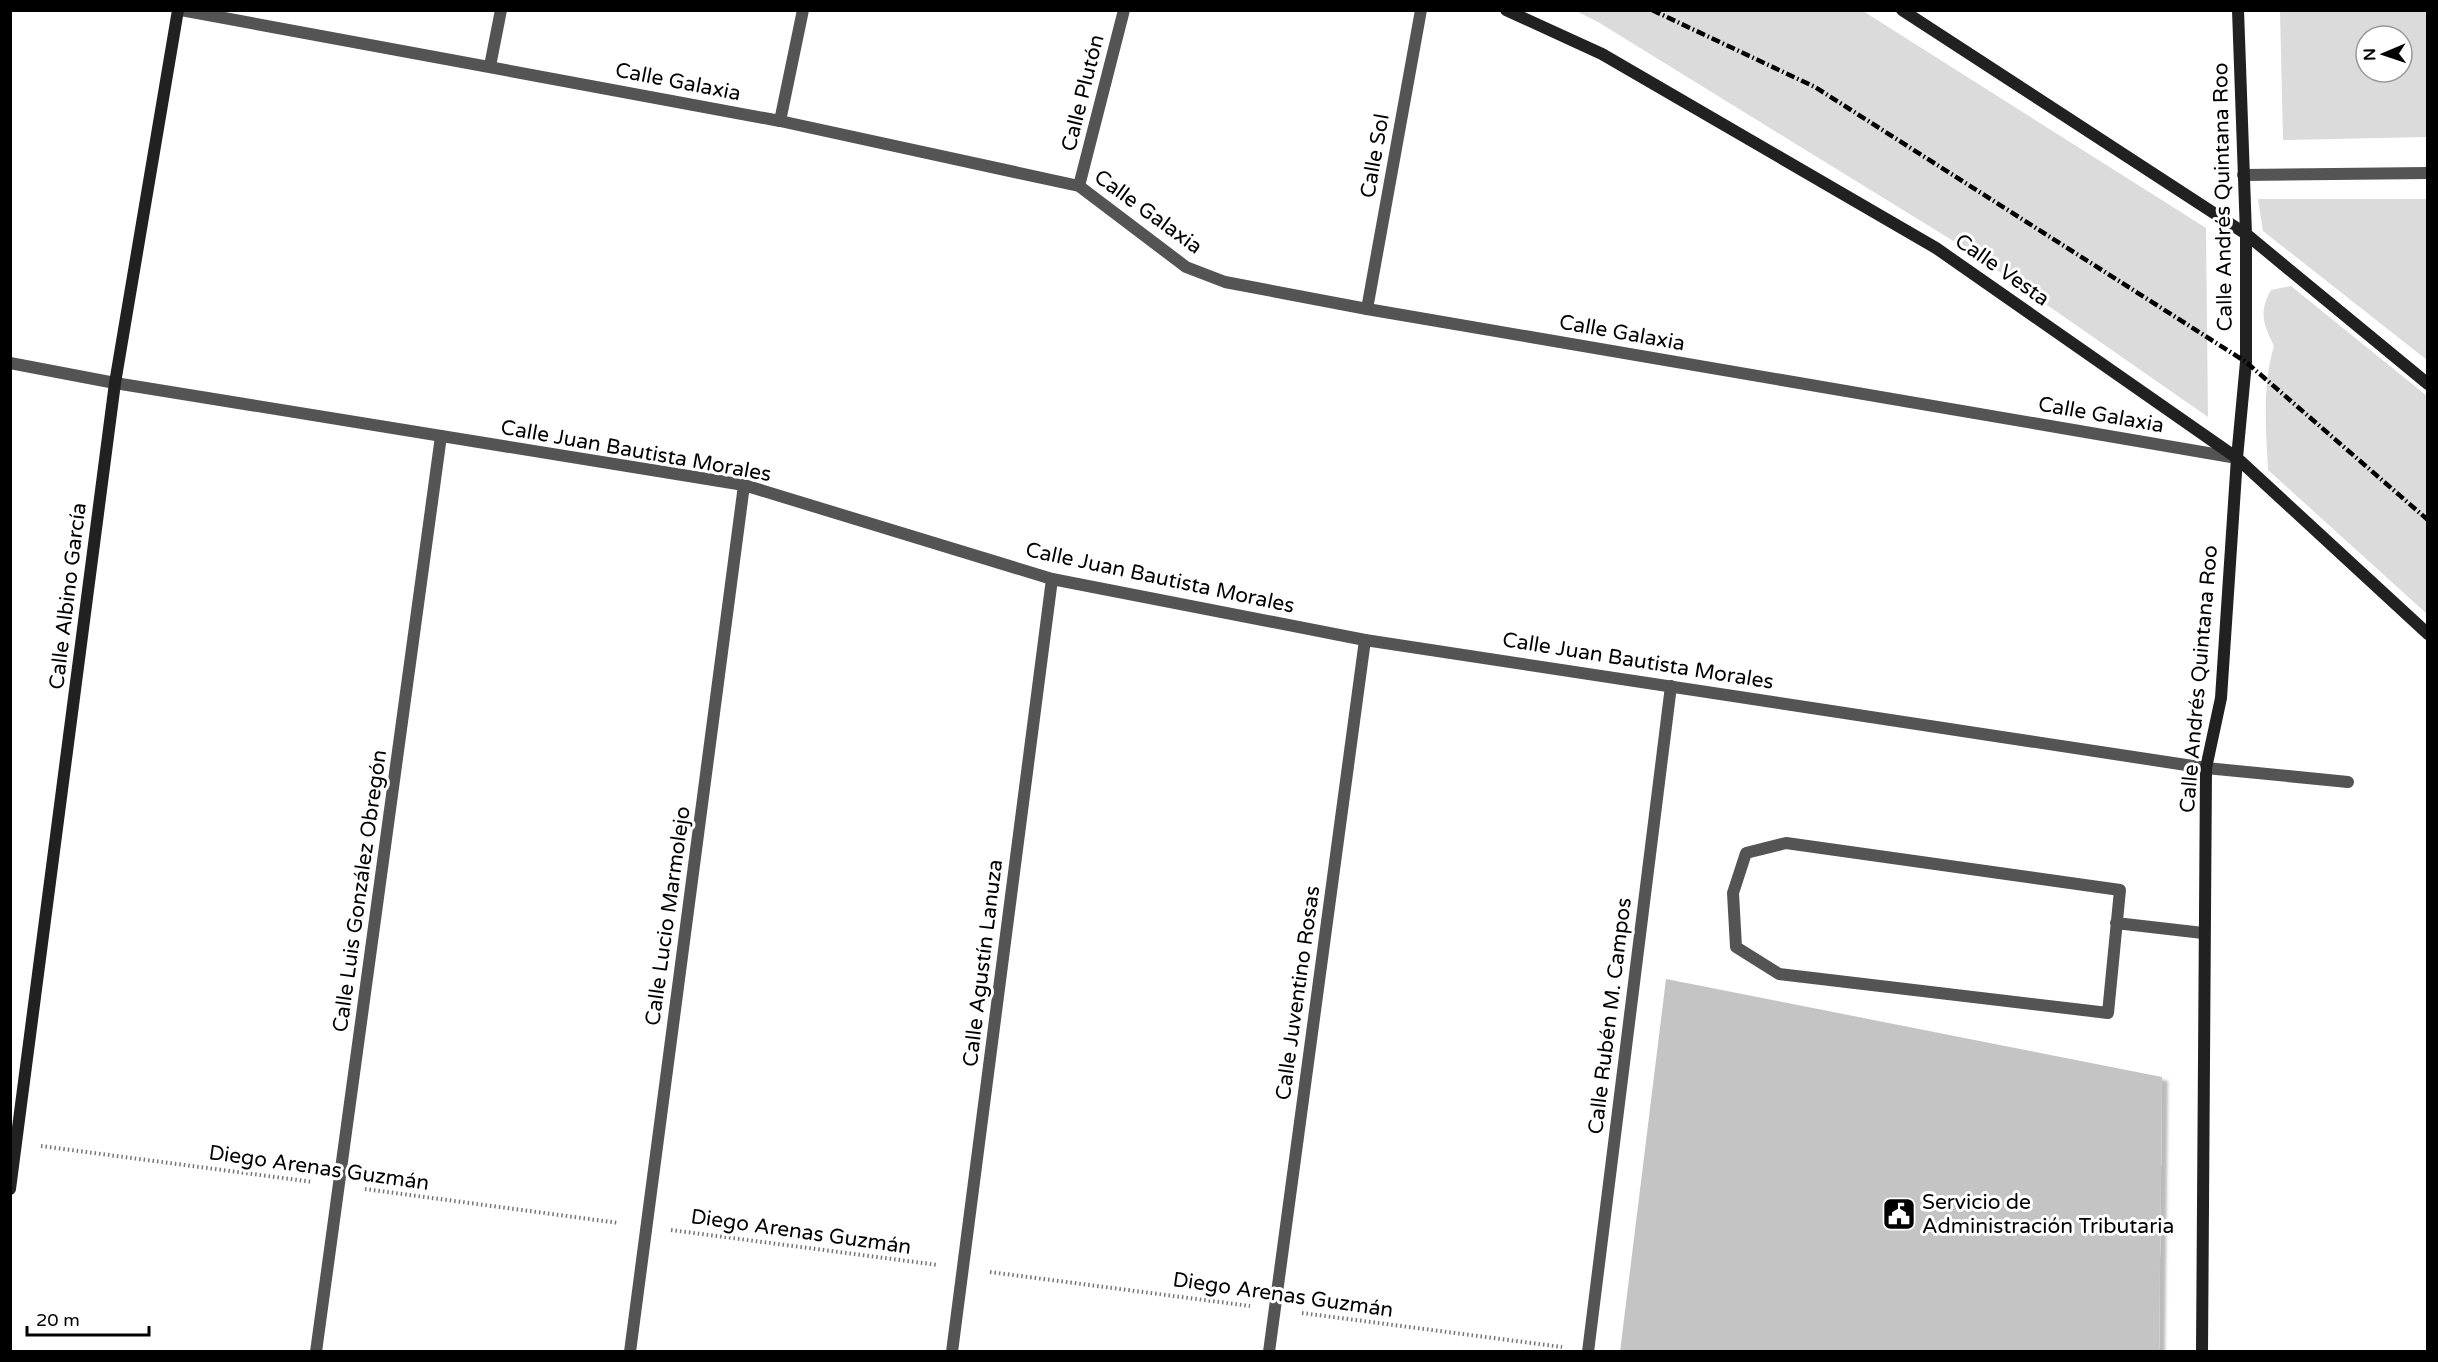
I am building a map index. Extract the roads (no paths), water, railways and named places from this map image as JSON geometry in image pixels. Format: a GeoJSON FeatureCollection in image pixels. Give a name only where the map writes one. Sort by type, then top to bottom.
{"type":"FeatureCollection","features":[{"type":"Feature","properties":{"kind":"main road","name":"Calle Albino García"},"geometry":{"type":"LineString","coordinates":[[10,1189],[115,383],[180,10]]}},
{"type":"Feature","properties":{"kind":"main road","name":"Calle Vesta"},"geometry":{"type":"LineString","coordinates":[[1506,10],[1602,54],[1936,248],[2237,458],[2427,634]]}},
{"type":"Feature","properties":{"kind":"main road"},"geometry":{"type":"LineString","coordinates":[[1902,10],[2246,234],[2427,384]]}},
{"type":"Feature","properties":{"kind":"main road","name":"Calle Andrés Quintana Roo"},"geometry":{"type":"LineString","coordinates":[[2202,1352],[2203,933],[2206,768],[2221,698],[2237,458],[2246,362],[2246,234],[2238,10]]}},
{"type":"Feature","properties":{"kind":"street","name":"Calle Galaxia"},"geometry":{"type":"LineString","coordinates":[[180,10],[780,121],[1079,186],[1186,267],[1225,282],[1367,309],[2237,458]]}},
{"type":"Feature","properties":{"kind":"street"},"geometry":{"type":"LineString","coordinates":[[490,66],[501,10]]}},
{"type":"Feature","properties":{"kind":"street"},"geometry":{"type":"LineString","coordinates":[[780,121],[803,10]]}},
{"type":"Feature","properties":{"kind":"street","name":"Calle Plutón"},"geometry":{"type":"LineString","coordinates":[[1079,186],[1124,10]]}},
{"type":"Feature","properties":{"kind":"street","name":"Calle Sol"},"geometry":{"type":"LineString","coordinates":[[1367,309],[1421,10]]}},
{"type":"Feature","properties":{"kind":"street"},"geometry":{"type":"LineString","coordinates":[[2243,174],[2427,173]]}},
{"type":"Feature","properties":{"kind":"street","name":"Calle Juan Bautista Morales"},"geometry":{"type":"LineString","coordinates":[[10,363],[115,383],[744,486],[1052,579],[1365,640],[2206,768],[2348,782]]}},
{"type":"Feature","properties":{"kind":"street","name":"Calle Luis González Obregón"},"geometry":{"type":"LineString","coordinates":[[316,1352],[441,436]]}},
{"type":"Feature","properties":{"kind":"street","name":"Calle Lucio Marmolejo"},"geometry":{"type":"LineString","coordinates":[[630,1352],[744,486]]}},
{"type":"Feature","properties":{"kind":"street","name":"Calle Agustín Lanuza"},"geometry":{"type":"LineString","coordinates":[[952,1352],[1052,579]]}},
{"type":"Feature","properties":{"kind":"street","name":"Calle Juventino Rosas"},"geometry":{"type":"LineString","coordinates":[[1269,1352],[1365,640]]}},
{"type":"Feature","properties":{"kind":"street","name":"Calle Rubén M. Campos"},"geometry":{"type":"LineString","coordinates":[[1588,1351],[1671,686]]}},
{"type":"Feature","properties":{"kind":"street"},"geometry":{"type":"LineString","coordinates":[[1786,843],[2120,890],[2116,923],[2108,1013],[1779,974],[1736,947],[1733,892],[1746,853],[1786,843]]}},
{"type":"Feature","properties":{"kind":"street"},"geometry":{"type":"LineString","coordinates":[[2116,923],[2203,933]]}},
{"type":"Feature","properties":{"kind":"railway"},"geometry":{"type":"LineString","coordinates":[[1652,10],[1815,87],[2246,362],[2428,520]]}},
{"type":"Feature","properties":{"kind":"place","name":"Servicio de Administración Tributaria"},"geometry":{"type":"Point","coordinates":[1899,1214]}}]}
